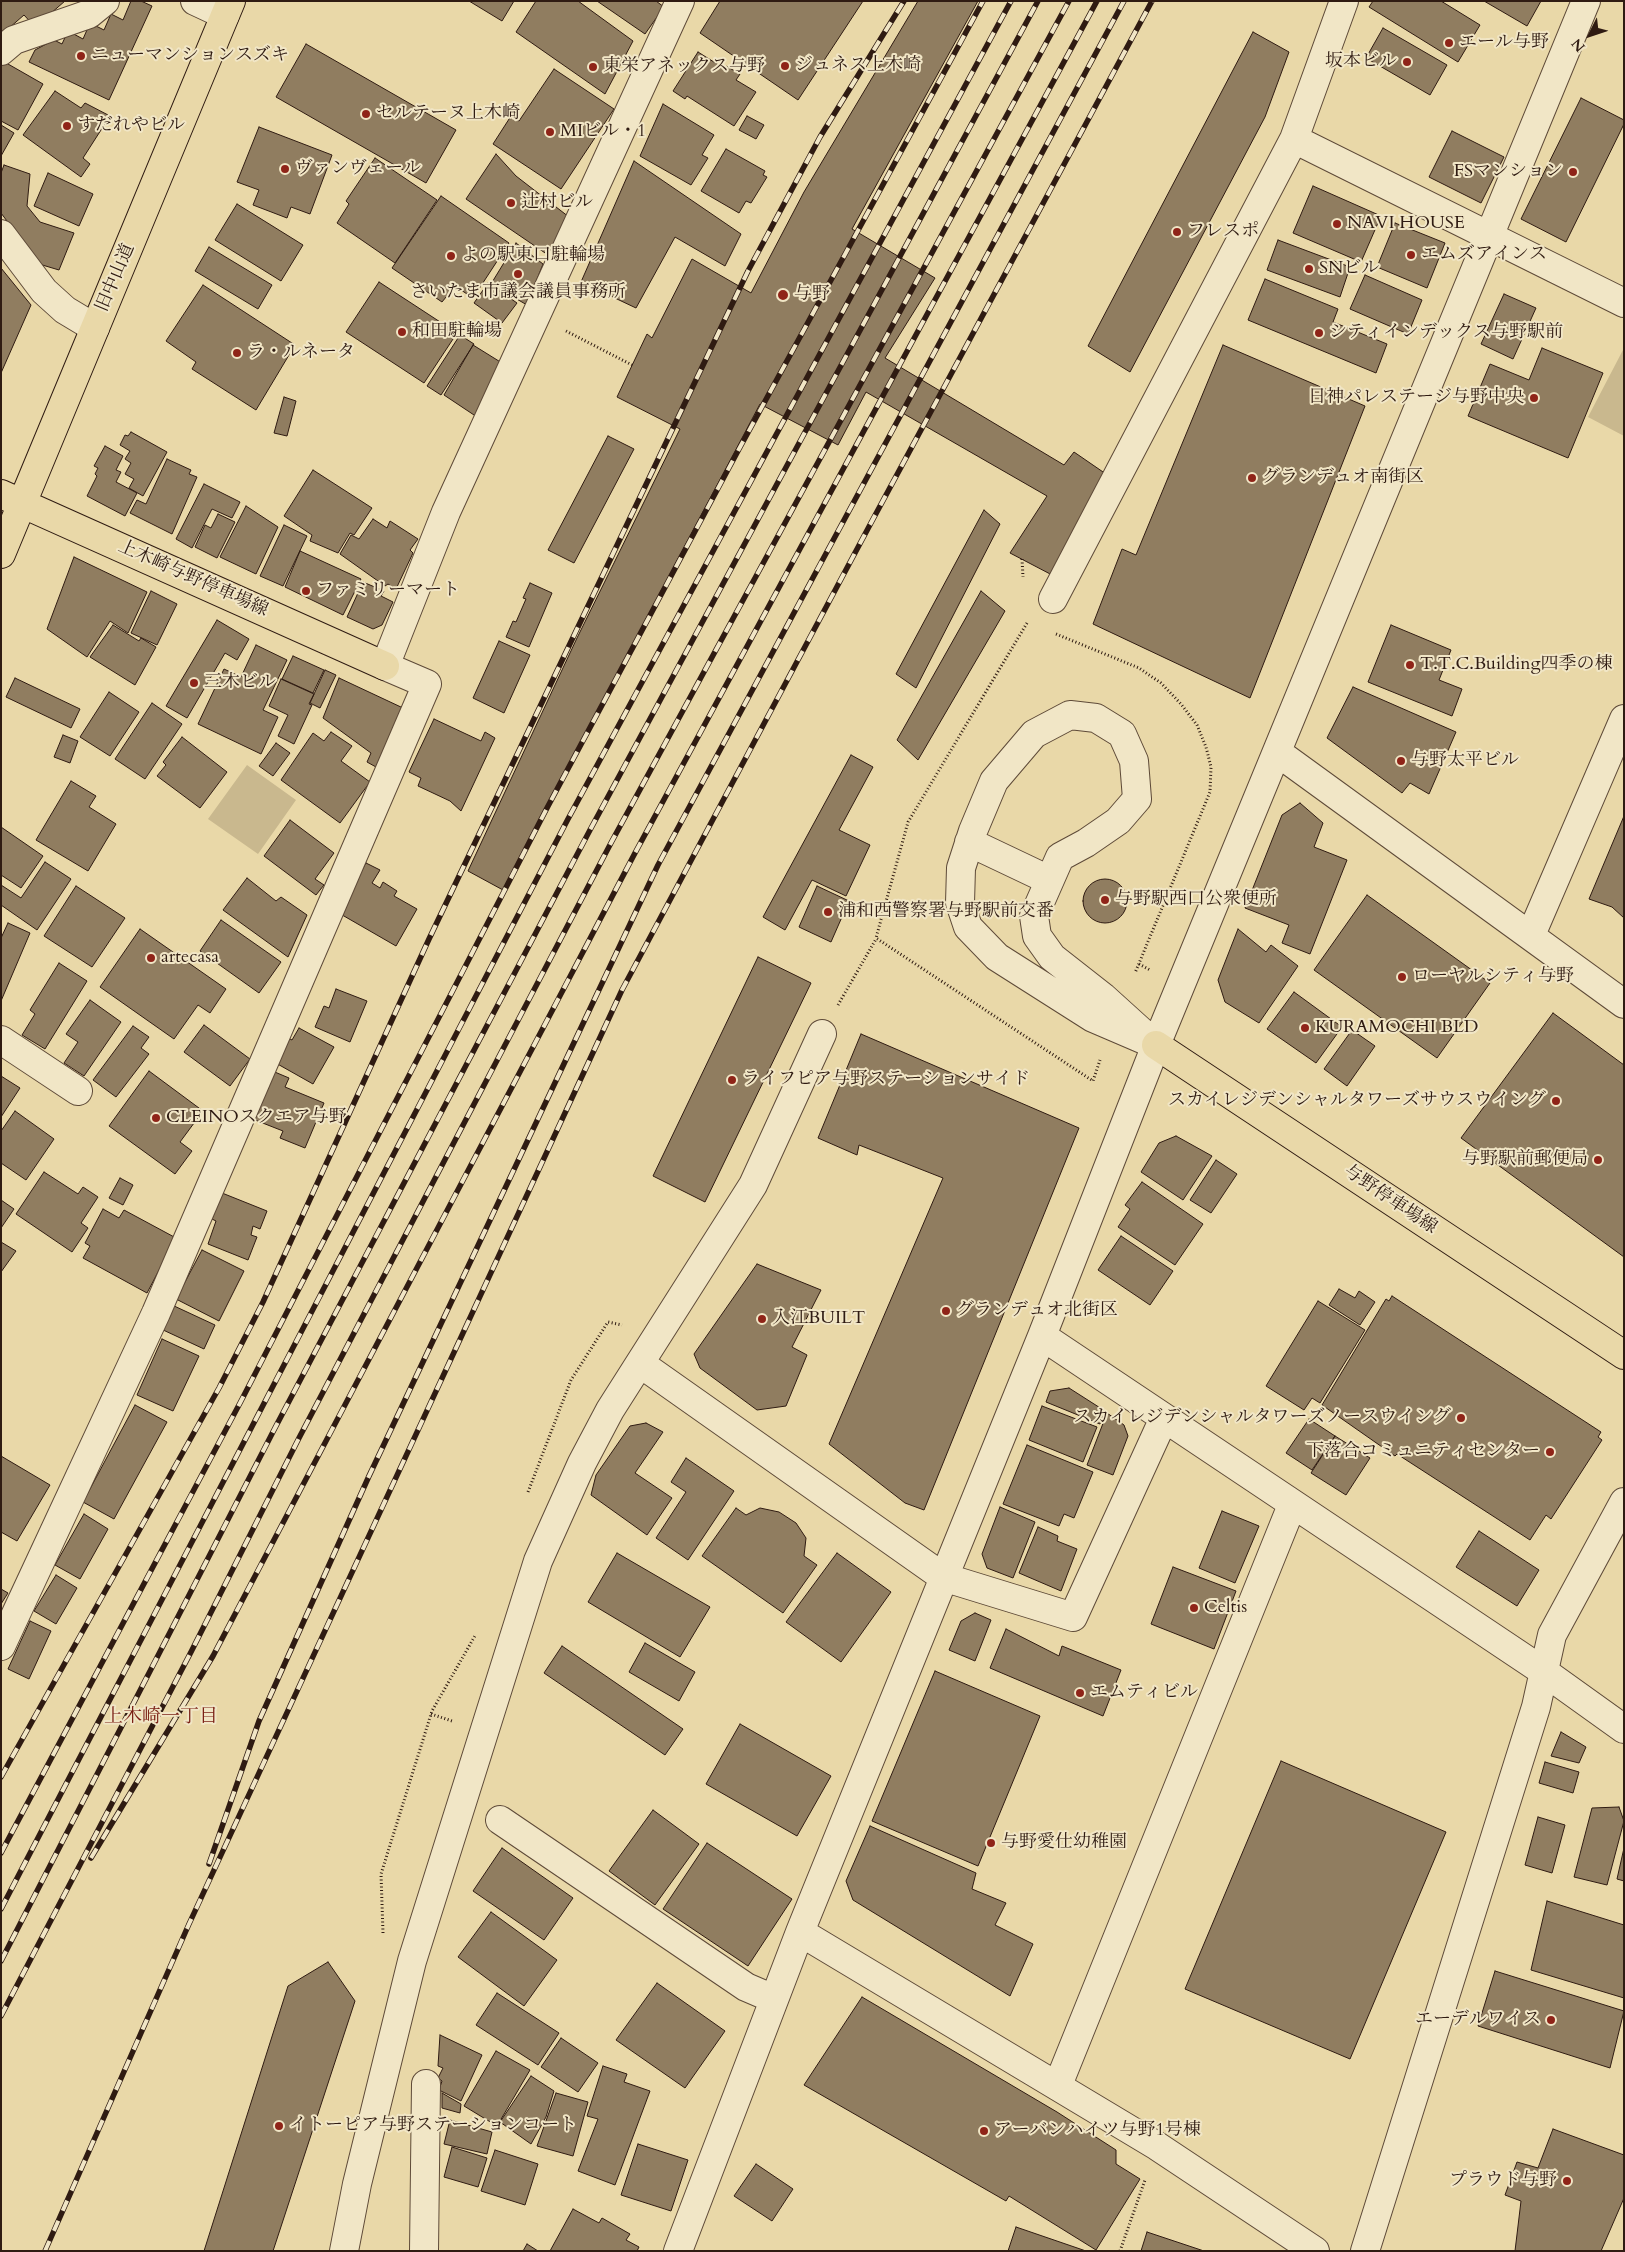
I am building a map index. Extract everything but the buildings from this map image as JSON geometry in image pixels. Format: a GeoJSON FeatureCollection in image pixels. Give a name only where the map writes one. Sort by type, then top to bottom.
{"type":"FeatureCollection","features":[{"type":"Feature","properties":{"kind":"main road","name":"旧中山道"},"geometry":{"type":"LineString","coordinates":[[1,554],[12,499],[95,328],[228,8]]}},
{"type":"Feature","properties":{"kind":"main road","name":"上木崎与野停車場線"},"geometry":{"type":"LineString","coordinates":[[12,499],[385,666]]}},
{"type":"Feature","properties":{"kind":"main road","name":"与野停車場線"},"geometry":{"type":"LineString","coordinates":[[1156,1045],[1624,1355]]}},
{"type":"Feature","properties":{"kind":"street"},"geometry":{"type":"LineString","coordinates":[[1,51],[14,40],[89,14],[105,1]]}},
{"type":"Feature","properties":{"kind":"street"},"geometry":{"type":"LineString","coordinates":[[195,1],[228,8]]}},
{"type":"Feature","properties":{"kind":"street"},"geometry":{"type":"LineString","coordinates":[[1,1646],[160,1304],[427,684],[385,666],[446,512],[680,1]]}},
{"type":"Feature","properties":{"kind":"street"},"geometry":{"type":"LineString","coordinates":[[1053,599],[1294,139],[1344,1]]}},
{"type":"Feature","properties":{"kind":"street"},"geometry":{"type":"LineString","coordinates":[[678,2251],[800,1932],[1042,1336],[1156,1045],[1586,1]]}},
{"type":"Feature","properties":{"kind":"street"},"geometry":{"type":"LineString","coordinates":[[1294,139],[1624,303]]}},
{"type":"Feature","properties":{"kind":"street"},"geometry":{"type":"LineString","coordinates":[[1,234],[44,292],[65,310],[95,328]]}},
{"type":"Feature","properties":{"kind":"street"},"geometry":{"type":"LineString","coordinates":[[1070,715],[1096,718],[1122,734],[1134,760],[1137,800],[1118,822],[1060,857],[1034,916],[1037,936],[1052,957],[1104,997],[1156,1045],[1093,1018],[997,957],[968,927],[960,903],[961,868],[969,842],[994,782],[1034,734],[1070,715]]}},
{"type":"Feature","properties":{"kind":"street"},"geometry":{"type":"LineString","coordinates":[[1531,935],[1624,719]]}},
{"type":"Feature","properties":{"kind":"street"},"geometry":{"type":"LineString","coordinates":[[1277,752],[1624,1004]]}},
{"type":"Feature","properties":{"kind":"street"},"geometry":{"type":"LineString","coordinates":[[969,842],[1049,880]]}},
{"type":"Feature","properties":{"kind":"street"},"geometry":{"type":"LineString","coordinates":[[344,2251],[357,2184],[412,1961],[538,1561],[582,1464],[610,1410],[753,1185],[822,1034]]}},
{"type":"Feature","properties":{"kind":"street"},"geometry":{"type":"LineString","coordinates":[[1,1040],[78,1091]]}},
{"type":"Feature","properties":{"kind":"street"},"geometry":{"type":"LineString","coordinates":[[1042,1336],[1292,1505],[1543,1671],[1624,1728]]}},
{"type":"Feature","properties":{"kind":"street"},"geometry":{"type":"LineString","coordinates":[[641,1364],[943,1577],[1073,1618],[1164,1418]]}},
{"type":"Feature","properties":{"kind":"street"},"geometry":{"type":"LineString","coordinates":[[1365,2251],[1536,1707],[1552,1635],[1624,1502]]}},
{"type":"Feature","properties":{"kind":"street"},"geometry":{"type":"LineString","coordinates":[[1058,2085],[1292,1505]]}},
{"type":"Feature","properties":{"kind":"street"},"geometry":{"type":"LineString","coordinates":[[500,1820],[746,1986],[774,2000]]}},
{"type":"Feature","properties":{"kind":"street"},"geometry":{"type":"LineString","coordinates":[[800,1932],[1157,2146],[1315,2251]]}},
{"type":"Feature","properties":{"kind":"street"},"geometry":{"type":"LineString","coordinates":[[424,2251],[426,2084]]}},
{"type":"Feature","properties":{"kind":"path"},"geometry":{"type":"LineString","coordinates":[[536,315],[632,366]]}},
{"type":"Feature","properties":{"kind":"path"},"geometry":{"type":"LineString","coordinates":[[822,1034],[876,938]]}},
{"type":"Feature","properties":{"kind":"path"},"geometry":{"type":"LineString","coordinates":[[1120,2251],[1157,2146]]}},
{"type":"Feature","properties":{"kind":"shaded area"},"geometry":{"type":"Polygon","coordinates":[[[1624,348],[1624,436],[1588,417],[1624,348]]]}},
{"type":"Feature","properties":{"kind":"shaded area"},"geometry":{"type":"Polygon","coordinates":[[[247,765],[296,800],[258,854],[208,819],[247,765]]]}},
{"type":"Feature","properties":{"kind":"railway"},"geometry":{"type":"LineString","coordinates":[[1,1777],[219,1388],[263,1302],[429,939],[748,271],[820,137],[904,1]]}},
{"type":"Feature","properties":{"kind":"railway"},"geometry":{"type":"LineString","coordinates":[[1,1853],[240,1403],[547,808],[739,449],[983,1]]}},
{"type":"Feature","properties":{"kind":"railway"},"geometry":{"type":"LineString","coordinates":[[1,1909],[568,819],[1011,1]]}},
{"type":"Feature","properties":{"kind":"railway"},"geometry":{"type":"LineString","coordinates":[[1,1961],[276,1426],[590,830],[1038,1]]}},
{"type":"Feature","properties":{"kind":"railway"},"geometry":{"type":"LineString","coordinates":[[1,2016],[191,1652],[299,1438],[612,841],[1069,1]]}},
{"type":"Feature","properties":{"kind":"railway"},"geometry":{"type":"LineString","coordinates":[[91,1858],[213,1656],[635,853],[1097,1]]}},
{"type":"Feature","properties":{"kind":"railway"},"geometry":{"type":"LineString","coordinates":[[209,1864],[259,1721],[369,1476],[658,865],[1124,1]]}},
{"type":"Feature","properties":{"kind":"railway"},"geometry":{"type":"LineString","coordinates":[[45,2251],[189,1924],[622,990],[1152,1]]}},
{"type":"Feature","properties":{"kind":"place","name":"エール与野"},"geometry":{"type":"Point","coordinates":[1449,43]}},
{"type":"Feature","properties":{"kind":"place","name":"ニューマンションスズキ"},"geometry":{"type":"Point","coordinates":[81,56]}},
{"type":"Feature","properties":{"kind":"place","name":"坂本ビル"},"geometry":{"type":"Point","coordinates":[1407,62]}},
{"type":"Feature","properties":{"kind":"place","name":"ジュネス上木崎"},"geometry":{"type":"Point","coordinates":[785,66]}},
{"type":"Feature","properties":{"kind":"place","name":"東栄アネックス与野"},"geometry":{"type":"Point","coordinates":[593,67]}},
{"type":"Feature","properties":{"kind":"place","name":"セルテーヌ上木崎"},"geometry":{"type":"Point","coordinates":[366,114]}},
{"type":"Feature","properties":{"kind":"place","name":"すだれやビル"},"geometry":{"type":"Point","coordinates":[67,126]}},
{"type":"Feature","properties":{"kind":"place","name":"MIビル・1"},"geometry":{"type":"Point","coordinates":[550,132]}},
{"type":"Feature","properties":{"kind":"place","name":"ヴァンヴェール"},"geometry":{"type":"Point","coordinates":[285,169]}},
{"type":"Feature","properties":{"kind":"place","name":"FSマンション"},"geometry":{"type":"Point","coordinates":[1573,172]}},
{"type":"Feature","properties":{"kind":"place","name":"辻村ビル"},"geometry":{"type":"Point","coordinates":[511,203]}},
{"type":"Feature","properties":{"kind":"place","name":"NAVI HOUSE"},"geometry":{"type":"Point","coordinates":[1337,224]}},
{"type":"Feature","properties":{"kind":"place","name":"フレスポ"},"geometry":{"type":"Point","coordinates":[1177,232]}},
{"type":"Feature","properties":{"kind":"place","name":"エムズアインス"},"geometry":{"type":"Point","coordinates":[1411,255]}},
{"type":"Feature","properties":{"kind":"place","name":"よの駅東口駐輪場"},"geometry":{"type":"Point","coordinates":[451,256]}},
{"type":"Feature","properties":{"kind":"place","name":"SNビル"},"geometry":{"type":"Point","coordinates":[1309,269]}},
{"type":"Feature","properties":{"kind":"place","name":"さいたま市議会議員事務所"},"geometry":{"type":"Point","coordinates":[518,274]}},
{"type":"Feature","properties":{"kind":"place","name":"与野"},"geometry":{"type":"Point","coordinates":[783,295]}},
{"type":"Feature","properties":{"kind":"place","name":"和田駐輪場"},"geometry":{"type":"Point","coordinates":[402,332]}},
{"type":"Feature","properties":{"kind":"place","name":"シティインデックス与野駅前"},"geometry":{"type":"Point","coordinates":[1319,333]}},
{"type":"Feature","properties":{"kind":"place","name":"ラ・ルネータ"},"geometry":{"type":"Point","coordinates":[237,353]}},
{"type":"Feature","properties":{"kind":"place","name":"日神パレステージ与野中央"},"geometry":{"type":"Point","coordinates":[1534,398]}},
{"type":"Feature","properties":{"kind":"place","name":"グランデュオ南街区"},"geometry":{"type":"Point","coordinates":[1252,478]}},
{"type":"Feature","properties":{"kind":"place","name":"ファミリーマート"},"geometry":{"type":"Point","coordinates":[306,591]}},
{"type":"Feature","properties":{"kind":"place","name":"T.T.C.Building四季の棟"},"geometry":{"type":"Point","coordinates":[1410,665]}},
{"type":"Feature","properties":{"kind":"place","name":"三木ビル"},"geometry":{"type":"Point","coordinates":[194,683]}},
{"type":"Feature","properties":{"kind":"place","name":"与野太平ビル"},"geometry":{"type":"Point","coordinates":[1401,761]}},
{"type":"Feature","properties":{"kind":"place","name":"与野駅西口公衆便所"},"geometry":{"type":"Point","coordinates":[1105,900]}},
{"type":"Feature","properties":{"kind":"place","name":"浦和西警察署与野駅前交番"},"geometry":{"type":"Point","coordinates":[828,912]}},
{"type":"Feature","properties":{"kind":"place","name":"artecasa"},"geometry":{"type":"Point","coordinates":[151,958]}},
{"type":"Feature","properties":{"kind":"place","name":"ローヤルシティ与野"},"geometry":{"type":"Point","coordinates":[1402,977]}},
{"type":"Feature","properties":{"kind":"place","name":"KURAMOCHI BLD"},"geometry":{"type":"Point","coordinates":[1305,1028]}},
{"type":"Feature","properties":{"kind":"place","name":"ライフピア与野ステーションサイド"},"geometry":{"type":"Point","coordinates":[732,1080]}},
{"type":"Feature","properties":{"kind":"place","name":"スカイレジデンシャルタワーズサウスウイング"},"geometry":{"type":"Point","coordinates":[1556,1101]}},
{"type":"Feature","properties":{"kind":"place","name":"CLEINOスクエア与野"},"geometry":{"type":"Point","coordinates":[156,1118]}},
{"type":"Feature","properties":{"kind":"place","name":"与野駅前郵便局"},"geometry":{"type":"Point","coordinates":[1598,1160]}},
{"type":"Feature","properties":{"kind":"place","name":"グランデュオ北街区"},"geometry":{"type":"Point","coordinates":[946,1311]}},
{"type":"Feature","properties":{"kind":"place","name":"入江BUILT"},"geometry":{"type":"Point","coordinates":[762,1319]}},
{"type":"Feature","properties":{"kind":"place","name":"スカイレジデンシャルタワーズノースウイング"},"geometry":{"type":"Point","coordinates":[1461,1418]}},
{"type":"Feature","properties":{"kind":"place","name":"下落合コミュニティセンター"},"geometry":{"type":"Point","coordinates":[1550,1452]}},
{"type":"Feature","properties":{"kind":"place","name":"Celtis"},"geometry":{"type":"Point","coordinates":[1194,1608]}},
{"type":"Feature","properties":{"kind":"place","name":"エムティビル"},"geometry":{"type":"Point","coordinates":[1080,1693]}},
{"type":"Feature","properties":{"kind":"place","name":"与野愛仕幼稚園"},"geometry":{"type":"Point","coordinates":[991,1843]}},
{"type":"Feature","properties":{"kind":"place","name":"エーデルワイス"},"geometry":{"type":"Point","coordinates":[1551,2020]}},
{"type":"Feature","properties":{"kind":"place","name":"イトーピア与野ステーションコート"},"geometry":{"type":"Point","coordinates":[279,2126]}},
{"type":"Feature","properties":{"kind":"place","name":"アーバンハイツ与野1号棟"},"geometry":{"type":"Point","coordinates":[984,2131]}},
{"type":"Feature","properties":{"kind":"place","name":"プラウド与野"},"geometry":{"type":"Point","coordinates":[1567,2181]}},
{"type":"Feature","properties":{"kind":"district","name":"上木崎一丁目"},"geometry":{"type":"Point","coordinates":[161,1718]}}]}
